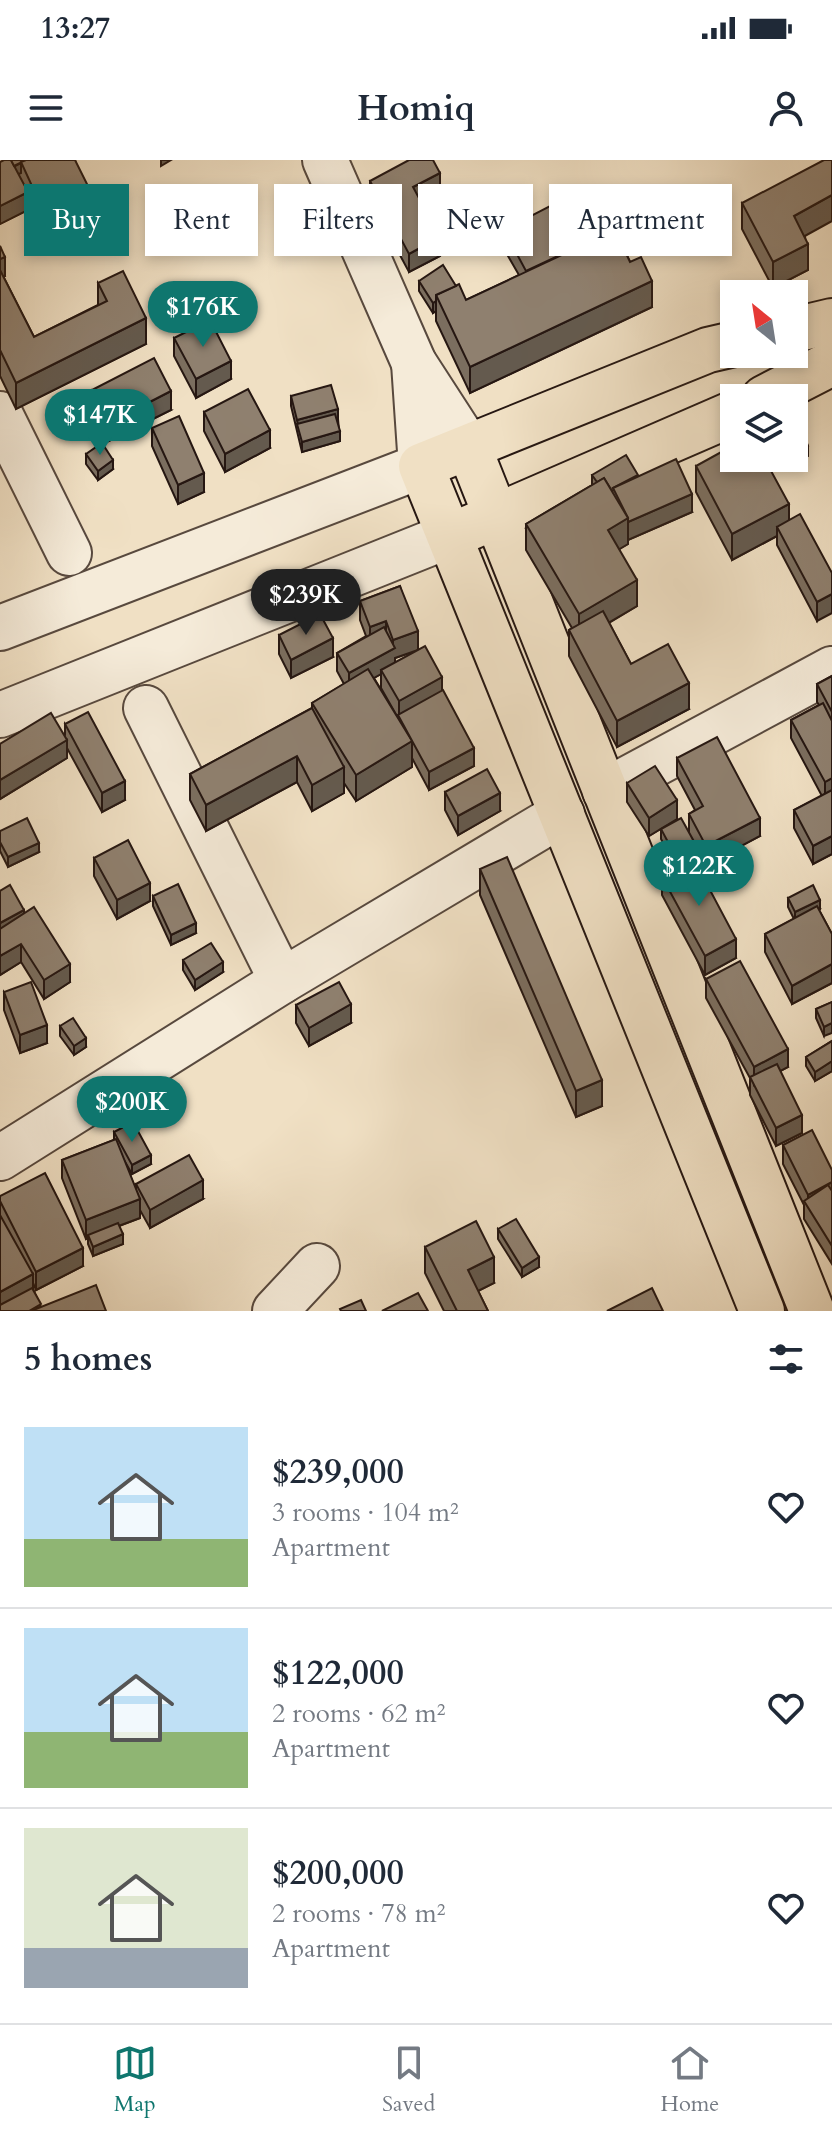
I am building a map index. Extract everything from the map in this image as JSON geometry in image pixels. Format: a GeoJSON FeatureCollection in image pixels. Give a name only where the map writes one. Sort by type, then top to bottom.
{"type":"FeatureCollection","features":[{"type":"Feature","properties":{"kind":"main road"},"geometry":{"type":"LineString","coordinates":[[808,327],[832,321]]}},
{"type":"Feature","properties":{"kind":"main road"},"geometry":{"type":"LineString","coordinates":[[720,347],[421,466],[762,1311]]}},
{"type":"Feature","properties":{"kind":"main road"},"geometry":{"type":"LineString","coordinates":[[791,384],[832,363]]}},
{"type":"Feature","properties":{"kind":"main road"},"geometry":{"type":"LineString","coordinates":[[448,536],[720,419]]}},
{"type":"Feature","properties":{"kind":"main road"},"geometry":{"type":"LineString","coordinates":[[469,448],[812,1311]]}},
{"type":"Feature","properties":{"kind":"street"},"geometry":{"type":"LineString","coordinates":[[325,160],[414,363],[469,448]]}},
{"type":"Feature","properties":{"kind":"street"},"geometry":{"type":"LineString","coordinates":[[0,628],[421,466],[414,363]]}},
{"type":"Feature","properties":{"kind":"street"},"geometry":{"type":"LineString","coordinates":[[0,414],[69,553]]}},
{"type":"Feature","properties":{"kind":"street"},"geometry":{"type":"LineString","coordinates":[[0,715],[448,536]]}},
{"type":"Feature","properties":{"kind":"street"},"geometry":{"type":"LineString","coordinates":[[605,791],[832,669]]}},
{"type":"Feature","properties":{"kind":"street"},"geometry":{"type":"LineString","coordinates":[[146,708],[282,981]]}},
{"type":"Feature","properties":{"kind":"street"},"geometry":{"type":"LineString","coordinates":[[0,1158],[282,981],[562,814]]}},
{"type":"Feature","properties":{"kind":"street"},"geometry":{"type":"LineString","coordinates":[[275,1311],[317,1266]]}},
{"type":"Feature","properties":{"kind":"building"},"geometry":{"type":"Polygon","coordinates":[[[11,160],[24,184],[24,194],[0,206],[0,162],[11,160]]]}},
{"type":"Feature","properties":{"kind":"building"},"geometry":{"type":"Polygon","coordinates":[[[11,160],[26,160],[14,166],[11,160]]]}},
{"type":"Feature","properties":{"kind":"building"},"geometry":{"type":"Polygon","coordinates":[[[75,160],[87,184],[31,184],[21,162],[75,160]]]}},
{"type":"Feature","properties":{"kind":"building"},"geometry":{"type":"Polygon","coordinates":[[[409,160],[433,160],[440,173],[413,187],[418,196],[418,249],[409,254],[402,241],[402,184],[372,184],[370,181],[409,160]]]}},
{"type":"Feature","properties":{"kind":"building"},"geometry":{"type":"Polygon","coordinates":[[[824,160],[832,160],[832,195],[794,216],[808,244],[773,262],[742,203],[824,160]]]}},
{"type":"Feature","properties":{"kind":"building"},"geometry":{"type":"Polygon","coordinates":[[[549,207],[549,256],[558,256],[526,271],[518,256],[533,256],[533,215],[549,207]]]}},
{"type":"Feature","properties":{"kind":"building"},"geometry":{"type":"Polygon","coordinates":[[[560,256],[627,256],[630,262],[641,257],[652,281],[470,367],[436,295],[459,284],[466,300],[560,256]]]}},
{"type":"Feature","properties":{"kind":"building"},"geometry":{"type":"Polygon","coordinates":[[[443,265],[456,286],[436,295],[433,303],[419,281],[443,265]]]}},
{"type":"Feature","properties":{"kind":"building"},"geometry":{"type":"Polygon","coordinates":[[[0,270],[34,337],[107,301],[98,283],[123,271],[146,318],[16,383],[0,350],[0,270]]]}},
{"type":"Feature","properties":{"kind":"building"},"geometry":{"type":"Polygon","coordinates":[[[210,320],[231,361],[196,379],[174,338],[210,320]]]}},
{"type":"Feature","properties":{"kind":"building"},"geometry":{"type":"Polygon","coordinates":[[[154,358],[171,391],[109,423],[92,390],[154,358]]]}},
{"type":"Feature","properties":{"kind":"building"},"geometry":{"type":"Polygon","coordinates":[[[331,385],[338,409],[297,420],[291,396],[331,385]]]}},
{"type":"Feature","properties":{"kind":"building"},"geometry":{"type":"Polygon","coordinates":[[[248,389],[270,430],[225,454],[204,412],[248,389]]]}},
{"type":"Feature","properties":{"kind":"building"},"geometry":{"type":"Polygon","coordinates":[[[335,414],[340,431],[302,442],[297,424],[335,414]]]}},
{"type":"Feature","properties":{"kind":"building"},"geometry":{"type":"Polygon","coordinates":[[[179,416],[204,473],[178,485],[152,428],[179,416]]]}},
{"type":"Feature","properties":{"kind":"building"},"geometry":{"type":"Polygon","coordinates":[[[102,443],[113,460],[98,471],[86,454],[102,443]]]}},
{"type":"Feature","properties":{"kind":"building"},"geometry":{"type":"Polygon","coordinates":[[[720,453],[720,472],[772,472],[789,504],[732,534],[696,466],[720,453]]]}},
{"type":"Feature","properties":{"kind":"building"},"geometry":{"type":"Polygon","coordinates":[[[626,455],[638,475],[612,491],[604,478],[597,482],[592,475],[626,455]]]}},
{"type":"Feature","properties":{"kind":"building"},"geometry":{"type":"Polygon","coordinates":[[[676,459],[692,494],[628,522],[613,488],[676,459]]]}},
{"type":"Feature","properties":{"kind":"building"},"geometry":{"type":"Polygon","coordinates":[[[604,478],[628,518],[608,530],[637,580],[579,614],[526,524],[604,478]]]}},
{"type":"Feature","properties":{"kind":"building"},"geometry":{"type":"Polygon","coordinates":[[[800,514],[832,573],[832,594],[817,602],[777,527],[800,514]]]}},
{"type":"Feature","properties":{"kind":"building"},"geometry":{"type":"Polygon","coordinates":[[[400,586],[418,631],[393,640],[386,621],[370,627],[360,601],[400,586]]]}},
{"type":"Feature","properties":{"kind":"building"},"geometry":{"type":"Polygon","coordinates":[[[603,611],[631,664],[668,644],[689,683],[617,721],[569,630],[603,611]]]}},
{"type":"Feature","properties":{"kind":"building"},"geometry":{"type":"Polygon","coordinates":[[[320,614],[333,638],[291,660],[279,635],[320,614]]]}},
{"type":"Feature","properties":{"kind":"building"},"geometry":{"type":"Polygon","coordinates":[[[384,627],[395,648],[349,673],[337,653],[384,627]]]}},
{"type":"Feature","properties":{"kind":"building"},"geometry":{"type":"Polygon","coordinates":[[[425,646],[442,677],[399,701],[381,670],[425,646]]]}},
{"type":"Feature","properties":{"kind":"building"},"geometry":{"type":"Polygon","coordinates":[[[368,669],[412,741],[356,775],[312,703],[368,669]]]}},
{"type":"Feature","properties":{"kind":"building"},"geometry":{"type":"Polygon","coordinates":[[[832,676],[832,712],[817,684],[832,676]]]}},
{"type":"Feature","properties":{"kind":"building"},"geometry":{"type":"Polygon","coordinates":[[[443,690],[474,748],[429,772],[398,715],[443,690]]]}},
{"type":"Feature","properties":{"kind":"building"},"geometry":{"type":"Polygon","coordinates":[[[823,703],[832,721],[832,778],[825,782],[791,720],[823,703]]]}},
{"type":"Feature","properties":{"kind":"building"},"geometry":{"type":"Polygon","coordinates":[[[312,708],[344,767],[312,785],[297,756],[206,805],[190,774],[312,708]]]}},
{"type":"Feature","properties":{"kind":"building"},"geometry":{"type":"Polygon","coordinates":[[[88,712],[125,781],[102,793],[65,724],[88,712]]]}},
{"type":"Feature","properties":{"kind":"building"},"geometry":{"type":"Polygon","coordinates":[[[51,713],[67,740],[0,780],[0,744],[51,713]]]}},
{"type":"Feature","properties":{"kind":"building"},"geometry":{"type":"Polygon","coordinates":[[[717,737],[760,818],[706,846],[689,814],[703,806],[677,758],[717,737]]]}},
{"type":"Feature","properties":{"kind":"building"},"geometry":{"type":"Polygon","coordinates":[[[655,766],[677,800],[649,818],[627,783],[655,766]]]}},
{"type":"Feature","properties":{"kind":"building"},"geometry":{"type":"Polygon","coordinates":[[[487,769],[500,793],[458,816],[445,792],[487,769]]]}},
{"type":"Feature","properties":{"kind":"building"},"geometry":{"type":"Polygon","coordinates":[[[832,790],[832,836],[813,846],[794,810],[832,790]]]}},
{"type":"Feature","properties":{"kind":"building"},"geometry":{"type":"Polygon","coordinates":[[[27,818],[39,843],[8,857],[0,842],[0,831],[27,818]]]}},
{"type":"Feature","properties":{"kind":"building"},"geometry":{"type":"Polygon","coordinates":[[[681,818],[697,847],[677,859],[661,829],[681,818]]]}},
{"type":"Feature","properties":{"kind":"building"},"geometry":{"type":"Polygon","coordinates":[[[128,840],[150,883],[117,900],[94,858],[128,840]]]}},
{"type":"Feature","properties":{"kind":"building"},"geometry":{"type":"Polygon","coordinates":[[[724,851],[733,869],[710,881],[702,863],[724,851]]]}},
{"type":"Feature","properties":{"kind":"building"},"geometry":{"type":"Polygon","coordinates":[[[507,857],[602,1080],[576,1091],[480,869],[507,857]]]}},
{"type":"Feature","properties":{"kind":"building"},"geometry":{"type":"Polygon","coordinates":[[[694,860],[736,939],[705,956],[662,877],[694,860]]]}},
{"type":"Feature","properties":{"kind":"building"},"geometry":{"type":"Polygon","coordinates":[[[178,884],[196,923],[171,935],[153,896],[178,884]]]}},
{"type":"Feature","properties":{"kind":"building"},"geometry":{"type":"Polygon","coordinates":[[[10,885],[24,910],[0,923],[0,891],[10,885]]]}},
{"type":"Feature","properties":{"kind":"building"},"geometry":{"type":"Polygon","coordinates":[[[813,885],[820,900],[795,912],[788,898],[813,885]]]}},
{"type":"Feature","properties":{"kind":"building"},"geometry":{"type":"Polygon","coordinates":[[[817,906],[832,934],[832,964],[792,986],[765,934],[817,906]]]}},
{"type":"Feature","properties":{"kind":"building"},"geometry":{"type":"Polygon","coordinates":[[[34,907],[70,964],[44,980],[21,944],[0,956],[0,929],[34,907]]]}},
{"type":"Feature","properties":{"kind":"building"},"geometry":{"type":"Polygon","coordinates":[[[211,943],[223,962],[195,980],[183,960],[211,943]]]}},
{"type":"Feature","properties":{"kind":"building"},"geometry":{"type":"Polygon","coordinates":[[[740,961],[788,1049],[754,1067],[706,979],[740,961]]]}},
{"type":"Feature","properties":{"kind":"building"},"geometry":{"type":"Polygon","coordinates":[[[31,982],[47,1025],[20,1035],[4,992],[31,982]]]}},
{"type":"Feature","properties":{"kind":"building"},"geometry":{"type":"Polygon","coordinates":[[[339,982],[351,1004],[309,1028],[296,1005],[339,982]]]}},
{"type":"Feature","properties":{"kind":"building"},"geometry":{"type":"Polygon","coordinates":[[[832,1002],[832,1023],[824,1027],[816,1009],[832,1002]]]}},
{"type":"Feature","properties":{"kind":"building"},"geometry":{"type":"Polygon","coordinates":[[[73,1018],[86,1038],[74,1046],[60,1026],[73,1018]]]}},
{"type":"Feature","properties":{"kind":"building"},"geometry":{"type":"Polygon","coordinates":[[[832,1041],[832,1061],[815,1072],[806,1057],[832,1041]]]}},
{"type":"Feature","properties":{"kind":"building"},"geometry":{"type":"Polygon","coordinates":[[[777,1064],[802,1115],[776,1128],[750,1077],[777,1064]]]}},
{"type":"Feature","properties":{"kind":"building"},"geometry":{"type":"Polygon","coordinates":[[[133,1122],[151,1155],[132,1165],[114,1132],[133,1122]]]}},
{"type":"Feature","properties":{"kind":"building"},"geometry":{"type":"Polygon","coordinates":[[[812,1130],[832,1170],[832,1182],[808,1195],[783,1145],[812,1130]]]}},
{"type":"Feature","properties":{"kind":"building"},"geometry":{"type":"Polygon","coordinates":[[[116,1139],[140,1199],[86,1220],[62,1160],[116,1139]]]}},
{"type":"Feature","properties":{"kind":"building"},"geometry":{"type":"Polygon","coordinates":[[[189,1155],[203,1180],[150,1210],[136,1184],[189,1155]]]}},
{"type":"Feature","properties":{"kind":"building"},"geometry":{"type":"Polygon","coordinates":[[[45,1173],[83,1248],[36,1272],[0,1196],[45,1173]]]}},
{"type":"Feature","properties":{"kind":"building"},"geometry":{"type":"Polygon","coordinates":[[[828,1185],[832,1191],[832,1246],[804,1201],[828,1185]]]}},
{"type":"Feature","properties":{"kind":"building"},"geometry":{"type":"Polygon","coordinates":[[[0,1215],[33,1274],[0,1292],[0,1215]]]}},
{"type":"Feature","properties":{"kind":"building"},"geometry":{"type":"Polygon","coordinates":[[[516,1219],[539,1257],[522,1268],[498,1229],[516,1219]]]}},
{"type":"Feature","properties":{"kind":"building"},"geometry":{"type":"Polygon","coordinates":[[[476,1221],[494,1257],[468,1270],[488,1311],[457,1311],[425,1247],[476,1221]]]}},
{"type":"Feature","properties":{"kind":"building"},"geometry":{"type":"Polygon","coordinates":[[[118,1223],[123,1234],[93,1247],[88,1235],[118,1223]]]}},
{"type":"Feature","properties":{"kind":"building"},"geometry":{"type":"Polygon","coordinates":[[[96,1285],[106,1311],[31,1311],[96,1285]]]}},
{"type":"Feature","properties":{"kind":"building"},"geometry":{"type":"Polygon","coordinates":[[[32,1288],[41,1304],[29,1311],[0,1311],[0,1305],[32,1288]]]}},
{"type":"Feature","properties":{"kind":"building"},"geometry":{"type":"Polygon","coordinates":[[[652,1288],[663,1311],[607,1311],[652,1288]]]}},
{"type":"Feature","properties":{"kind":"building"},"geometry":{"type":"Polygon","coordinates":[[[418,1293],[428,1311],[382,1311],[418,1293]]]}},
{"type":"Feature","properties":{"kind":"building"},"geometry":{"type":"Polygon","coordinates":[[[361,1300],[366,1311],[340,1309],[361,1300]]]}}]}
